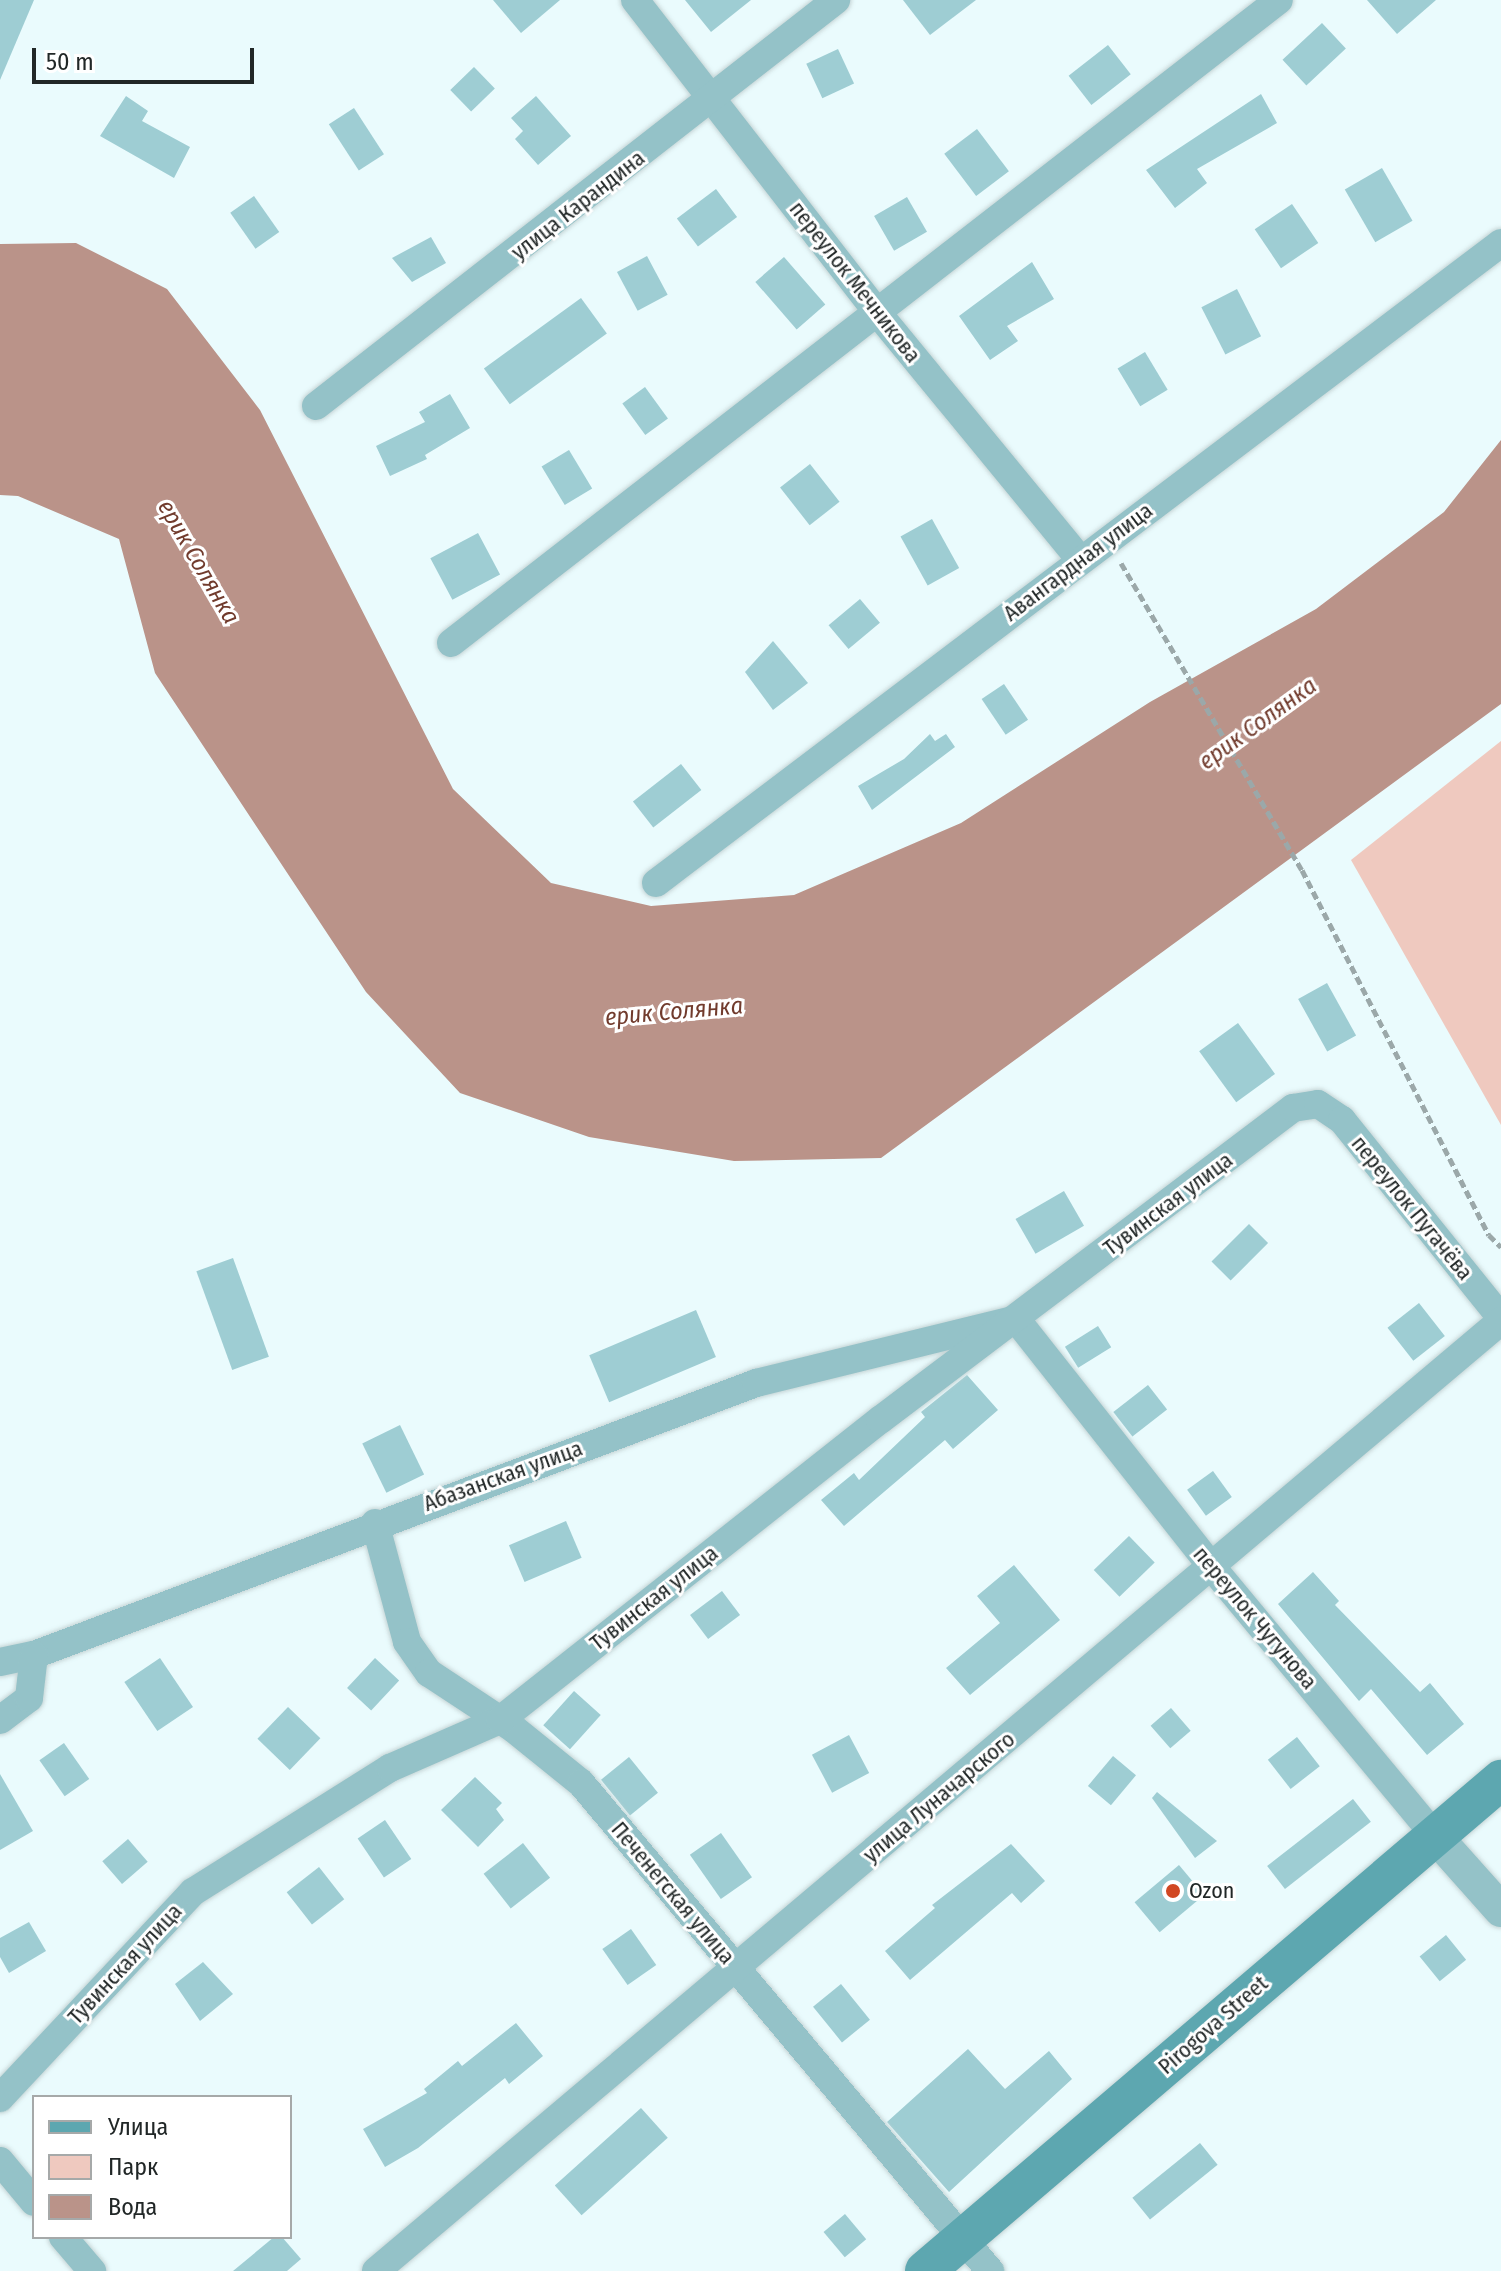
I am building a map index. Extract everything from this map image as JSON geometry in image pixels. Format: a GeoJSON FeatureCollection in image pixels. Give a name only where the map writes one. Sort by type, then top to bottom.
{"type":"FeatureCollection","features":[{"type":"Feature","properties":{"kind":"main road","name":"Pirogova Street"},"geometry":{"type":"LineString","coordinates":[[925,2271],[1501,1780]]}},
{"type":"Feature","properties":{"kind":"street","name":"переулок Мечникова"},"geometry":{"type":"LineString","coordinates":[[635,0],[876,311],[1080,559]]}},
{"type":"Feature","properties":{"kind":"street","name":"улица Карандина"},"geometry":{"type":"LineString","coordinates":[[316,406],[714,100],[836,0]]}},
{"type":"Feature","properties":{"kind":"street"},"geometry":{"type":"LineString","coordinates":[[451,643],[1279,0]]}},
{"type":"Feature","properties":{"kind":"street","name":"Авангардная улица"},"geometry":{"type":"LineString","coordinates":[[656,883],[1501,243]]}},
{"type":"Feature","properties":{"kind":"street","name":"Тувинская улица"},"geometry":{"type":"LineString","coordinates":[[0,2098],[193,1892],[390,1768],[500,1720],[1293,1108],[1318,1104]]}},
{"type":"Feature","properties":{"kind":"street","name":"переулок Пугачёва"},"geometry":{"type":"LineString","coordinates":[[1318,1104],[1342,1120],[1501,1320]]}},
{"type":"Feature","properties":{"kind":"street","name":"Абазанская улица"},"geometry":{"type":"LineString","coordinates":[[0,1662],[34,1655],[375,1523],[756,1383],[1016,1319]]}},
{"type":"Feature","properties":{"kind":"street","name":"переулок Чугунова"},"geometry":{"type":"LineString","coordinates":[[1016,1319],[1211,1566],[1435,1836],[1501,1910]]}},
{"type":"Feature","properties":{"kind":"street","name":"улица Луначарского"},"geometry":{"type":"LineString","coordinates":[[376,2271],[1501,1320]]}},
{"type":"Feature","properties":{"kind":"street","name":"Печенегская улица"},"geometry":{"type":"LineString","coordinates":[[375,1523],[407,1642],[429,1673],[500,1720],[581,1783],[990,2271]]}},
{"type":"Feature","properties":{"kind":"street"},"geometry":{"type":"LineString","coordinates":[[0,1720],[29,1698],[34,1655]]}},
{"type":"Feature","properties":{"kind":"street"},"geometry":{"type":"LineString","coordinates":[[0,2161],[32,2200]]}},
{"type":"Feature","properties":{"kind":"street"},"geometry":{"type":"LineString","coordinates":[[65,2239],[92,2271]]}},
{"type":"Feature","properties":{"kind":"path"},"geometry":{"type":"LineString","coordinates":[[1107,540],[1184,664],[1302,870],[1489,1235],[1501,1247]]}},
{"type":"Feature","properties":{"kind":"green space"},"geometry":{"type":"Polygon","coordinates":[[[1501,741],[1501,1125],[1351,860],[1501,741]]]}},
{"type":"Feature","properties":{"kind":"water","name":"ерик Солянка"},"geometry":{"type":"Polygon","coordinates":[[[76,243],[167,289],[260,410],[453,789],[551,883],[651,906],[794,895],[961,823],[1150,702],[1316,609],[1444,512],[1501,440],[1501,704],[881,1158],[734,1161],[589,1137],[460,1093],[366,992],[155,673],[119,539],[18,496],[0,495],[0,244],[76,243]]]}},
{"type":"Feature","properties":{"kind":"building"},"geometry":{"type":"Polygon","coordinates":[[[0,0],[34,0],[0,80],[0,0]]]}},
{"type":"Feature","properties":{"kind":"building"},"geometry":{"type":"Polygon","coordinates":[[[493,0],[560,0],[521,33],[493,0]]]}},
{"type":"Feature","properties":{"kind":"building"},"geometry":{"type":"Polygon","coordinates":[[[685,0],[751,0],[711,32],[685,0]]]}},
{"type":"Feature","properties":{"kind":"building"},"geometry":{"type":"Polygon","coordinates":[[[903,0],[976,0],[930,35],[903,0]]]}},
{"type":"Feature","properties":{"kind":"building"},"geometry":{"type":"Polygon","coordinates":[[[1367,0],[1436,0],[1397,34],[1367,0]]]}},
{"type":"Feature","properties":{"kind":"building"},"geometry":{"type":"Polygon","coordinates":[[[1322,23],[1346,49],[1306,85],[1283,60],[1322,23]]]}},
{"type":"Feature","properties":{"kind":"building"},"geometry":{"type":"Polygon","coordinates":[[[1108,45],[1131,74],[1091,105],[1069,76],[1108,45]]]}},
{"type":"Feature","properties":{"kind":"building"},"geometry":{"type":"Polygon","coordinates":[[[838,49],[854,83],[822,98],[806,64],[838,49]]]}},
{"type":"Feature","properties":{"kind":"building"},"geometry":{"type":"Polygon","coordinates":[[[474,67],[495,89],[471,112],[450,90],[474,67]]]}},
{"type":"Feature","properties":{"kind":"building"},"geometry":{"type":"Polygon","coordinates":[[[1261,94],[1277,123],[1197,169],[1207,183],[1175,208],[1146,170],[1261,94]]]}},
{"type":"Feature","properties":{"kind":"building"},"geometry":{"type":"Polygon","coordinates":[[[126,96],[148,111],[142,121],[190,147],[174,178],[100,136],[126,96]]]}},
{"type":"Feature","properties":{"kind":"building"},"geometry":{"type":"Polygon","coordinates":[[[536,96],[571,136],[538,165],[515,139],[523,131],[511,118],[536,96]]]}},
{"type":"Feature","properties":{"kind":"building"},"geometry":{"type":"Polygon","coordinates":[[[354,108],[384,154],[359,170],[329,124],[354,108]]]}},
{"type":"Feature","properties":{"kind":"building"},"geometry":{"type":"Polygon","coordinates":[[[977,129],[1009,171],[976,196],[944,154],[977,129]]]}},
{"type":"Feature","properties":{"kind":"building"},"geometry":{"type":"Polygon","coordinates":[[[1382,168],[1412,221],[1375,242],[1345,190],[1382,168]]]}},
{"type":"Feature","properties":{"kind":"building"},"geometry":{"type":"Polygon","coordinates":[[[716,189],[737,217],[698,246],[677,218],[716,189]]]}},
{"type":"Feature","properties":{"kind":"building"},"geometry":{"type":"Polygon","coordinates":[[[254,196],[279,232],[255,249],[230,213],[254,196]]]}},
{"type":"Feature","properties":{"kind":"building"},"geometry":{"type":"Polygon","coordinates":[[[907,197],[927,232],[894,251],[874,216],[907,197]]]}},
{"type":"Feature","properties":{"kind":"building"},"geometry":{"type":"Polygon","coordinates":[[[1292,204],[1318,243],[1281,268],[1255,229],[1292,204]]]}},
{"type":"Feature","properties":{"kind":"building"},"geometry":{"type":"Polygon","coordinates":[[[431,237],[446,263],[412,282],[392,258],[431,237]]]}},
{"type":"Feature","properties":{"kind":"building"},"geometry":{"type":"Polygon","coordinates":[[[647,256],[668,295],[638,311],[617,272],[647,256]]]}},
{"type":"Feature","properties":{"kind":"building"},"geometry":{"type":"Polygon","coordinates":[[[784,257],[825,305],[797,329],[755,282],[784,257]]]}},
{"type":"Feature","properties":{"kind":"building"},"geometry":{"type":"Polygon","coordinates":[[[1032,262],[1054,299],[1007,326],[1018,341],[990,360],[959,316],[1032,262]]]}},
{"type":"Feature","properties":{"kind":"building"},"geometry":{"type":"Polygon","coordinates":[[[1237,289],[1261,336],[1225,354],[1201,307],[1237,289]]]}},
{"type":"Feature","properties":{"kind":"building"},"geometry":{"type":"Polygon","coordinates":[[[581,298],[607,334],[510,404],[484,369],[581,298]]]}},
{"type":"Feature","properties":{"kind":"building"},"geometry":{"type":"Polygon","coordinates":[[[1145,352],[1168,390],[1140,406],[1118,368],[1145,352]]]}},
{"type":"Feature","properties":{"kind":"building"},"geometry":{"type":"Polygon","coordinates":[[[645,387],[668,419],[645,435],[622,403],[645,387]]]}},
{"type":"Feature","properties":{"kind":"building"},"geometry":{"type":"Polygon","coordinates":[[[450,394],[470,428],[425,455],[427,459],[390,476],[376,446],[425,422],[419,412],[450,394]]]}},
{"type":"Feature","properties":{"kind":"building"},"geometry":{"type":"Polygon","coordinates":[[[569,450],[592,489],[565,505],[542,466],[569,450]]]}},
{"type":"Feature","properties":{"kind":"building"},"geometry":{"type":"Polygon","coordinates":[[[810,464],[840,502],[810,525],[780,487],[810,464]]]}},
{"type":"Feature","properties":{"kind":"building"},"geometry":{"type":"Polygon","coordinates":[[[932,519],[959,568],[928,585],[901,536],[932,519]]]}},
{"type":"Feature","properties":{"kind":"building"},"geometry":{"type":"Polygon","coordinates":[[[478,533],[500,574],[452,600],[430,558],[478,533]]]}},
{"type":"Feature","properties":{"kind":"building"},"geometry":{"type":"Polygon","coordinates":[[[860,599],[880,623],[849,649],[829,625],[860,599]]]}},
{"type":"Feature","properties":{"kind":"building"},"geometry":{"type":"Polygon","coordinates":[[[773,641],[808,683],[773,710],[745,672],[773,641]]]}},
{"type":"Feature","properties":{"kind":"building"},"geometry":{"type":"Polygon","coordinates":[[[1004,684],[1028,720],[1006,735],[982,699],[1004,684]]]}},
{"type":"Feature","properties":{"kind":"building"},"geometry":{"type":"Polygon","coordinates":[[[930,734],[935,741],[946,734],[955,747],[872,810],[858,786],[904,759],[930,734]]]}},
{"type":"Feature","properties":{"kind":"building"},"geometry":{"type":"Polygon","coordinates":[[[681,764],[701,790],[653,828],[633,802],[681,764]]]}},
{"type":"Feature","properties":{"kind":"building"},"geometry":{"type":"Polygon","coordinates":[[[1327,983],[1356,1035],[1327,1051],[1298,999],[1327,983]]]}},
{"type":"Feature","properties":{"kind":"building"},"geometry":{"type":"Polygon","coordinates":[[[1238,1023],[1275,1074],[1236,1102],[1199,1051],[1238,1023]]]}},
{"type":"Feature","properties":{"kind":"building"},"geometry":{"type":"Polygon","coordinates":[[[1064,1191],[1084,1226],[1036,1254],[1016,1219],[1064,1191]]]}},
{"type":"Feature","properties":{"kind":"building"},"geometry":{"type":"Polygon","coordinates":[[[1249,1224],[1268,1243],[1231,1281],[1212,1261],[1249,1224]]]}},
{"type":"Feature","properties":{"kind":"building"},"geometry":{"type":"Polygon","coordinates":[[[233,1258],[269,1357],[232,1370],[196,1271],[233,1258]]]}},
{"type":"Feature","properties":{"kind":"building"},"geometry":{"type":"Polygon","coordinates":[[[1419,1303],[1445,1336],[1413,1361],[1387,1328],[1419,1303]]]}},
{"type":"Feature","properties":{"kind":"building"},"geometry":{"type":"Polygon","coordinates":[[[696,1310],[716,1357],[609,1402],[589,1355],[696,1310]]]}},
{"type":"Feature","properties":{"kind":"building"},"geometry":{"type":"Polygon","coordinates":[[[1098,1326],[1111,1347],[1078,1368],[1065,1347],[1098,1326]]]}},
{"type":"Feature","properties":{"kind":"building"},"geometry":{"type":"Polygon","coordinates":[[[967,1375],[998,1410],[953,1449],[945,1440],[844,1526],[821,1500],[854,1473],[859,1480],[925,1417],[921,1412],[967,1375]]]}},
{"type":"Feature","properties":{"kind":"building"},"geometry":{"type":"Polygon","coordinates":[[[1148,1385],[1167,1409],[1132,1437],[1113,1412],[1148,1385]]]}},
{"type":"Feature","properties":{"kind":"building"},"geometry":{"type":"Polygon","coordinates":[[[400,1425],[424,1474],[386,1493],[362,1443],[400,1425]]]}},
{"type":"Feature","properties":{"kind":"building"},"geometry":{"type":"Polygon","coordinates":[[[1213,1471],[1232,1497],[1206,1516],[1187,1490],[1213,1471]]]}},
{"type":"Feature","properties":{"kind":"building"},"geometry":{"type":"Polygon","coordinates":[[[566,1521],[582,1558],[525,1582],[509,1545],[566,1521]]]}},
{"type":"Feature","properties":{"kind":"building"},"geometry":{"type":"Polygon","coordinates":[[[1129,1536],[1155,1563],[1119,1597],[1094,1570],[1129,1536]]]}},
{"type":"Feature","properties":{"kind":"building"},"geometry":{"type":"Polygon","coordinates":[[[1014,1565],[1060,1620],[970,1695],[946,1668],[1000,1623],[977,1596],[1014,1565]]]}},
{"type":"Feature","properties":{"kind":"building"},"geometry":{"type":"Polygon","coordinates":[[[1313,1572],[1339,1601],[1335,1605],[1420,1692],[1430,1683],[1464,1724],[1427,1755],[1371,1689],[1359,1701],[1278,1604],[1313,1572]]]}},
{"type":"Feature","properties":{"kind":"building"},"geometry":{"type":"Polygon","coordinates":[[[722,1591],[740,1615],[708,1639],[690,1615],[722,1591]]]}},
{"type":"Feature","properties":{"kind":"building"},"geometry":{"type":"Polygon","coordinates":[[[160,1658],[193,1707],[157,1731],[124,1682],[160,1658]]]}},
{"type":"Feature","properties":{"kind":"building"},"geometry":{"type":"Polygon","coordinates":[[[375,1658],[399,1681],[371,1710],[347,1688],[375,1658]]]}},
{"type":"Feature","properties":{"kind":"building"},"geometry":{"type":"Polygon","coordinates":[[[574,1691],[601,1715],[570,1749],[543,1725],[574,1691]]]}},
{"type":"Feature","properties":{"kind":"building"},"geometry":{"type":"Polygon","coordinates":[[[288,1707],[320,1738],[290,1770],[257,1739],[288,1707]]]}},
{"type":"Feature","properties":{"kind":"building"},"geometry":{"type":"Polygon","coordinates":[[[1171,1708],[1191,1731],[1170,1748],[1151,1726],[1171,1708]]]}},
{"type":"Feature","properties":{"kind":"building"},"geometry":{"type":"Polygon","coordinates":[[[849,1735],[869,1773],[832,1793],[812,1755],[849,1735]]]}},
{"type":"Feature","properties":{"kind":"building"},"geometry":{"type":"Polygon","coordinates":[[[1297,1737],[1320,1766],[1291,1789],[1268,1760],[1297,1737]]]}},
{"type":"Feature","properties":{"kind":"building"},"geometry":{"type":"Polygon","coordinates":[[[64,1743],[89,1779],[65,1796],[39,1760],[64,1743]]]}},
{"type":"Feature","properties":{"kind":"building"},"geometry":{"type":"Polygon","coordinates":[[[1113,1756],[1136,1775],[1111,1805],[1088,1786],[1113,1756]]]}},
{"type":"Feature","properties":{"kind":"building"},"geometry":{"type":"Polygon","coordinates":[[[629,1757],[658,1793],[630,1815],[601,1780],[629,1757]]]}},
{"type":"Feature","properties":{"kind":"building"},"geometry":{"type":"Polygon","coordinates":[[[0,1774],[33,1831],[0,1850],[0,1774]]]}},
{"type":"Feature","properties":{"kind":"building"},"geometry":{"type":"Polygon","coordinates":[[[475,1777],[502,1803],[496,1809],[504,1820],[478,1847],[441,1810],[475,1777]]]}},
{"type":"Feature","properties":{"kind":"building"},"geometry":{"type":"Polygon","coordinates":[[[1157,1792],[1217,1841],[1195,1858],[1152,1798],[1157,1792]]]}},
{"type":"Feature","properties":{"kind":"building"},"geometry":{"type":"Polygon","coordinates":[[[1353,1799],[1371,1822],[1285,1889],[1267,1866],[1353,1799]]]}},
{"type":"Feature","properties":{"kind":"building"},"geometry":{"type":"Polygon","coordinates":[[[385,1820],[411,1859],[384,1877],[358,1838],[385,1820]]]}},
{"type":"Feature","properties":{"kind":"building"},"geometry":{"type":"Polygon","coordinates":[[[721,1833],[752,1877],[721,1899],[690,1855],[721,1833]]]}},
{"type":"Feature","properties":{"kind":"building"},"geometry":{"type":"Polygon","coordinates":[[[128,1839],[148,1862],[122,1884],[102,1861],[128,1839]]]}},
{"type":"Feature","properties":{"kind":"building"},"geometry":{"type":"Polygon","coordinates":[[[523,1843],[550,1878],[511,1908],[484,1874],[523,1843]]]}},
{"type":"Feature","properties":{"kind":"building"},"geometry":{"type":"Polygon","coordinates":[[[1011,1844],[1045,1881],[1021,1903],[1012,1893],[910,1980],[885,1951],[935,1908],[932,1905],[1011,1844]]]}},
{"type":"Feature","properties":{"kind":"building"},"geometry":{"type":"Polygon","coordinates":[[[1179,1865],[1204,1895],[1160,1932],[1135,1902],[1179,1865]]]}},
{"type":"Feature","properties":{"kind":"building"},"geometry":{"type":"Polygon","coordinates":[[[319,1867],[344,1899],[312,1925],[287,1892],[319,1867]]]}},
{"type":"Feature","properties":{"kind":"building"},"geometry":{"type":"Polygon","coordinates":[[[29,1922],[46,1951],[9,1973],[0,1957],[0,1938],[29,1922]]]}},
{"type":"Feature","properties":{"kind":"building"},"geometry":{"type":"Polygon","coordinates":[[[631,1929],[656,1965],[628,1985],[602,1949],[631,1929]]]}},
{"type":"Feature","properties":{"kind":"building"},"geometry":{"type":"Polygon","coordinates":[[[1446,1935],[1466,1960],[1440,1981],[1420,1956],[1446,1935]]]}},
{"type":"Feature","properties":{"kind":"building"},"geometry":{"type":"Polygon","coordinates":[[[203,1962],[233,1994],[200,2021],[175,1984],[203,1962]]]}},
{"type":"Feature","properties":{"kind":"building"},"geometry":{"type":"Polygon","coordinates":[[[841,1984],[870,2020],[842,2042],[813,2007],[841,1984]]]}},
{"type":"Feature","properties":{"kind":"building"},"geometry":{"type":"Polygon","coordinates":[[[516,2023],[543,2056],[509,2084],[505,2078],[418,2148],[385,2167],[363,2129],[427,2093],[424,2089],[458,2061],[462,2066],[516,2023]]]}},
{"type":"Feature","properties":{"kind":"building"},"geometry":{"type":"Polygon","coordinates":[[[968,2049],[1005,2089],[1049,2051],[1072,2079],[949,2192],[887,2122],[968,2049]]]}},
{"type":"Feature","properties":{"kind":"building"},"geometry":{"type":"Polygon","coordinates":[[[641,2108],[668,2138],[582,2215],[555,2186],[641,2108]]]}},
{"type":"Feature","properties":{"kind":"building"},"geometry":{"type":"Polygon","coordinates":[[[1200,2143],[1218,2165],[1150,2220],[1132,2198],[1200,2143]]]}},
{"type":"Feature","properties":{"kind":"building"},"geometry":{"type":"Polygon","coordinates":[[[845,2214],[866,2239],[845,2257],[824,2232],[845,2214]]]}},
{"type":"Feature","properties":{"kind":"building"},"geometry":{"type":"Polygon","coordinates":[[[272,2239],[284,2239],[301,2259],[287,2271],[233,2271],[272,2239]]]}},
{"type":"Feature","properties":{"kind":"place","name":"Ozon"},"geometry":{"type":"Point","coordinates":[1173,1891]}}]}
